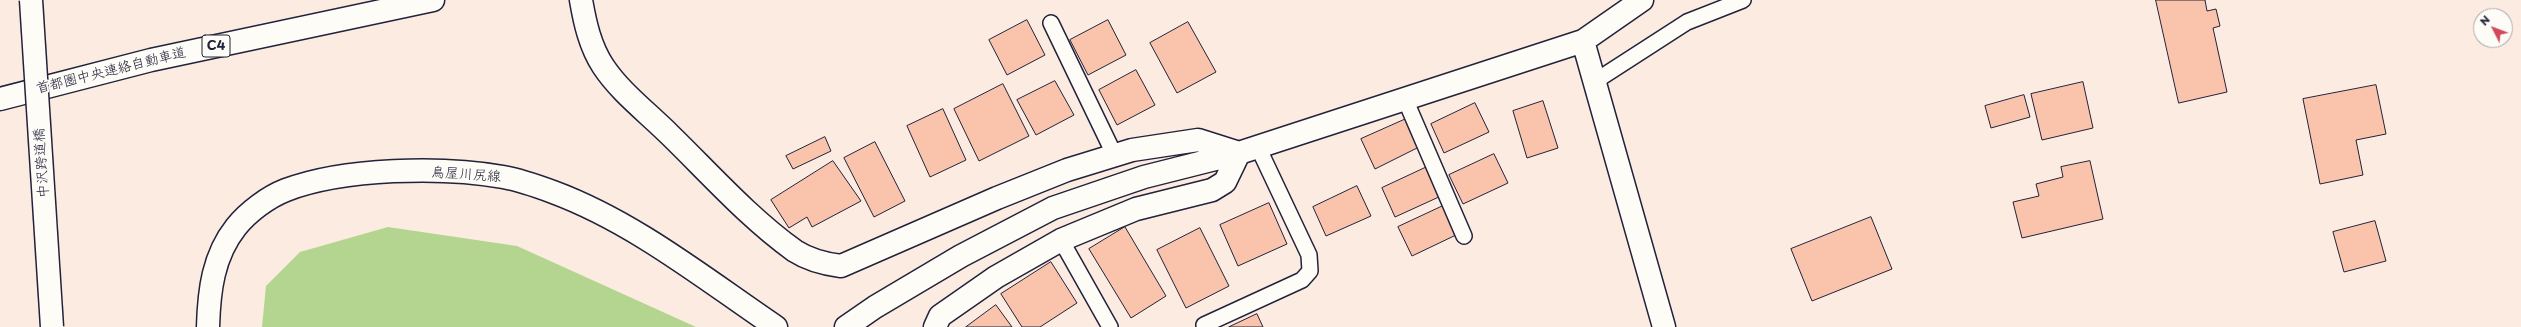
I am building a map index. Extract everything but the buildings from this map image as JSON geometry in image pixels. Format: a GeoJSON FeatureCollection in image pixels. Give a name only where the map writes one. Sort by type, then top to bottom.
{"type":"FeatureCollection","features":[{"type":"Feature","properties":{"kind":"main road","name":"中沢跨道橋"},"geometry":{"type":"LineString","coordinates":[[31,0],[52,327]]}},
{"type":"Feature","properties":{"kind":"main road","name":"首都圏中央連絡自動車道"},"geometry":{"type":"LineString","coordinates":[[0,99],[151,60],[433,0]]}},
{"type":"Feature","properties":{"kind":"main road"},"geometry":{"type":"LineString","coordinates":[[846,327],[875,307],[962,256],[1053,208],[1144,177],[1248,150],[1583,41],[1642,0]]}},
{"type":"Feature","properties":{"kind":"main road"},"geometry":{"type":"LineString","coordinates":[[582,8],[596,54],[617,84],[742,205],[795,250],[807,258],[826,264],[841,266],[996,198],[1067,170],[1115,156],[1164,144],[1198,140],[1248,150]]}},
{"type":"Feature","properties":{"kind":"main road"},"geometry":{"type":"LineString","coordinates":[[1583,41],[1664,327]]}},
{"type":"Feature","properties":{"kind":"main road"},"geometry":{"type":"LineString","coordinates":[[935,327],[940,316],[996,277],[1061,240],[1136,209],[1212,190],[1225,182],[1248,150]]}},
{"type":"Feature","properties":{"kind":"main road","name":"鳥屋川尻線"},"geometry":{"type":"LineString","coordinates":[[208,327],[210,296],[219,254],[236,227],[269,198],[285,190],[334,178],[392,173],[434,172],[505,178],[576,202],[636,233],[776,327]]}},
{"type":"Feature","properties":{"kind":"lane"},"geometry":{"type":"LineString","coordinates":[[1594,82],[1687,22],[1743,0]]}},
{"type":"Feature","properties":{"kind":"lane"},"geometry":{"type":"LineString","coordinates":[[1050,23],[1115,156]]}},
{"type":"Feature","properties":{"kind":"lane"},"geometry":{"type":"LineString","coordinates":[[1405,98],[1464,236]]}},
{"type":"Feature","properties":{"kind":"lane"},"geometry":{"type":"LineString","coordinates":[[1204,325],[1302,280],[1310,271],[1309,255],[1248,150]]}},
{"type":"Feature","properties":{"kind":"lane"},"geometry":{"type":"LineString","coordinates":[[1061,240],[1110,327]]}},
{"type":"Feature","properties":{"kind":"green space"},"geometry":{"type":"Polygon","coordinates":[[[388,227],[517,246],[696,327],[262,327],[266,286],[300,252],[388,227]]]}}]}
